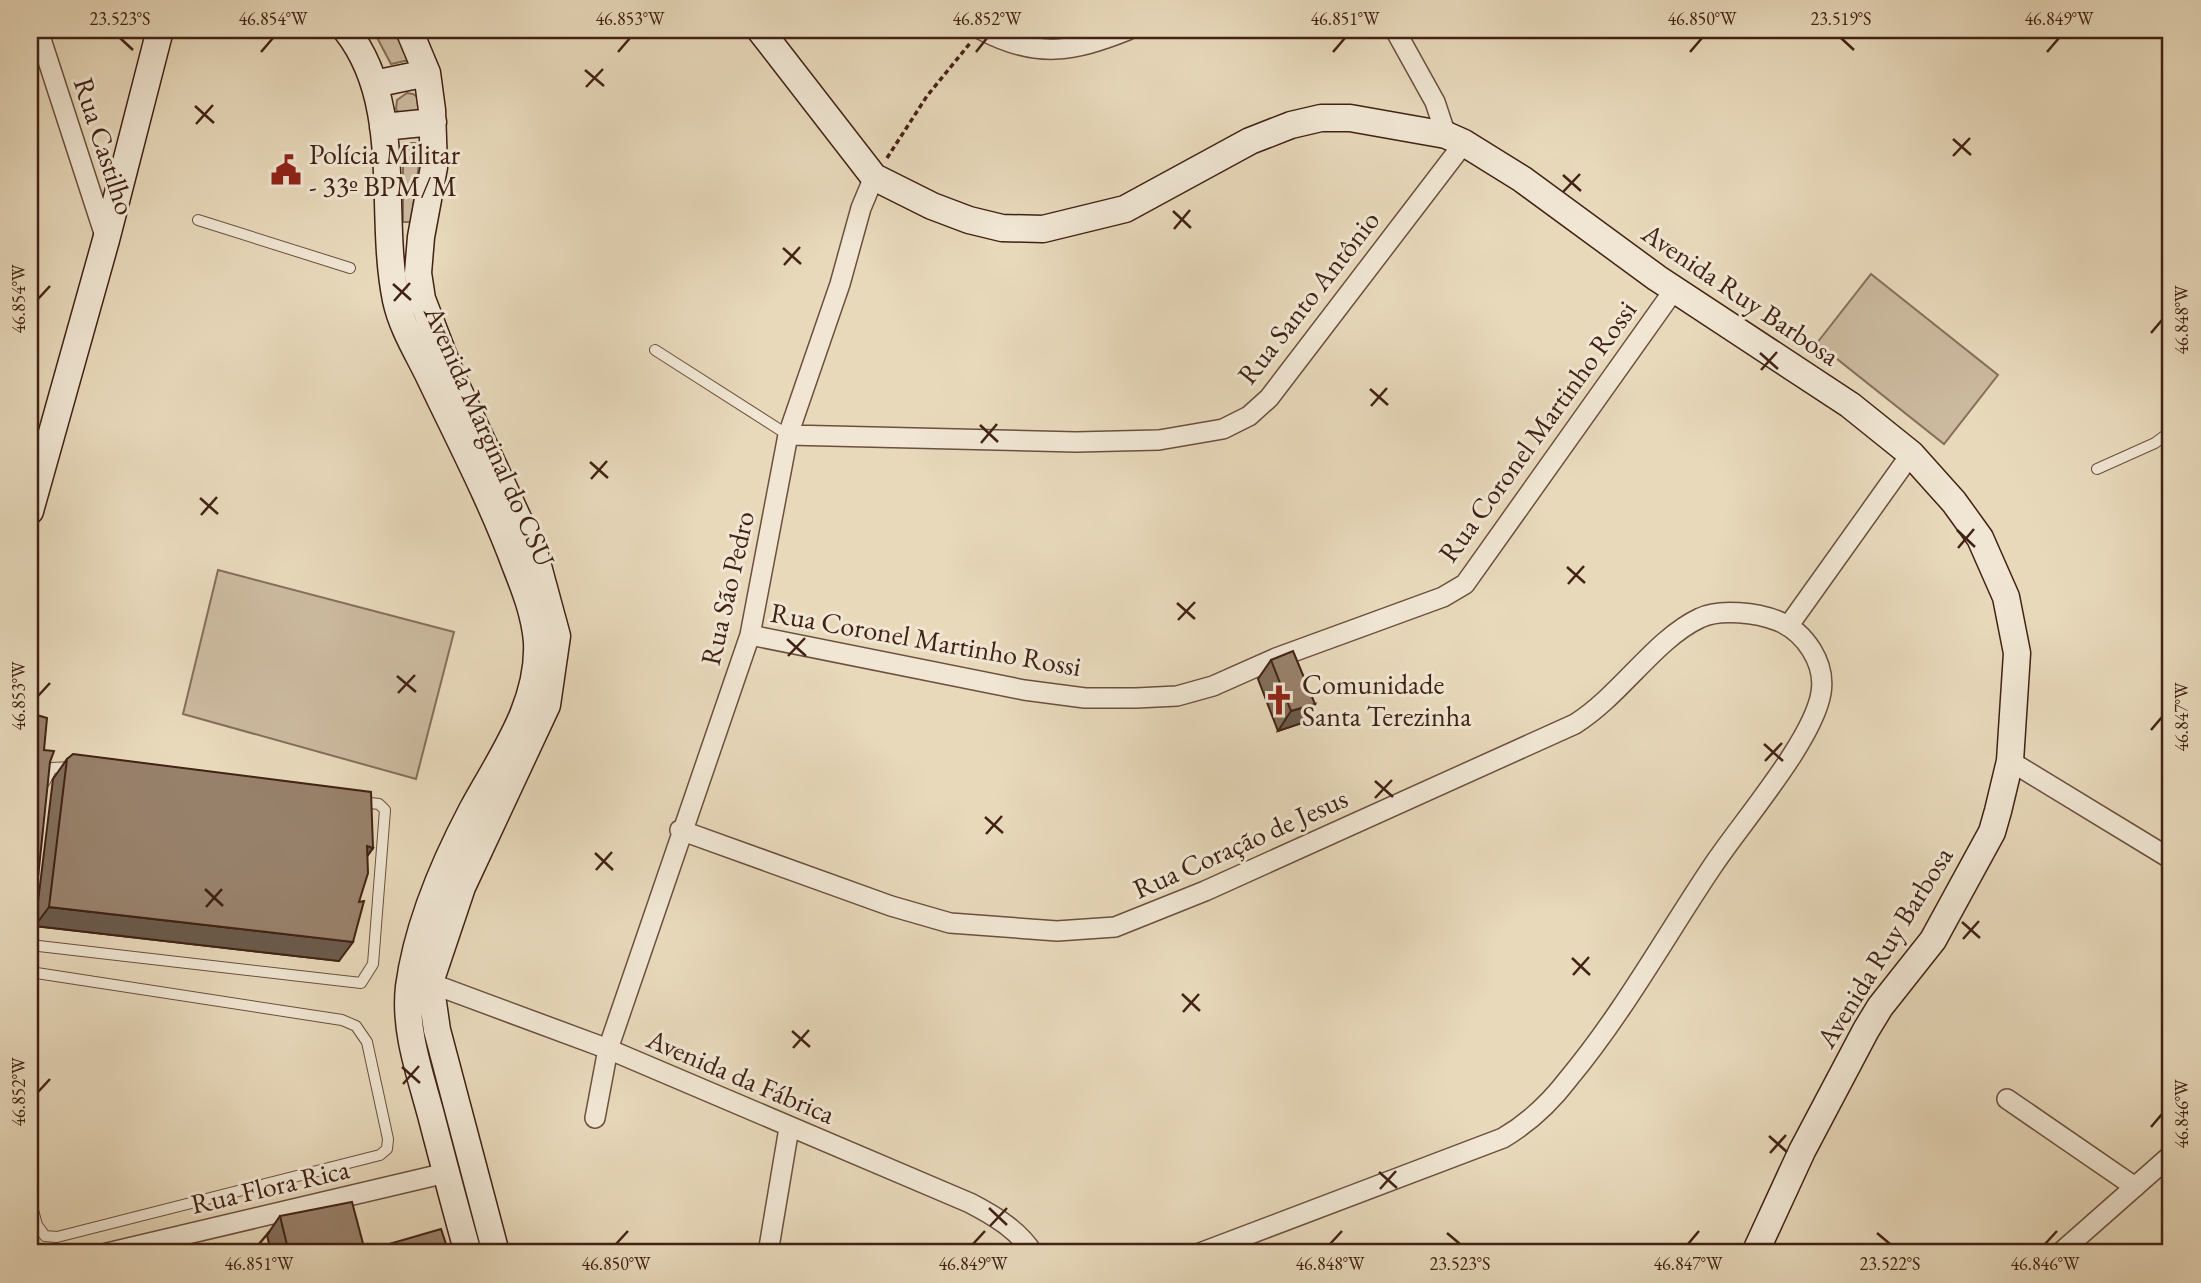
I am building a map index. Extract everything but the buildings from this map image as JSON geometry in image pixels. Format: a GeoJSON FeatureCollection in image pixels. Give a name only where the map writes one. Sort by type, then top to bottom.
{"type":"FeatureCollection","features":[{"type":"Feature","properties":{"kind":"street","name":"Rua Castilho"},"geometry":{"type":"LineString","coordinates":[[38,30],[106,240]]}},
{"type":"Feature","properties":{"kind":"street"},"geometry":{"type":"LineString","coordinates":[[30,511],[106,240],[160,30]]}},
{"type":"Feature","properties":{"kind":"street","name":"Avenida Marginal do CSU"},"geometry":{"type":"LineString","coordinates":[[346,30],[361,50],[374,83],[383,127],[387,237],[397,306],[500,523],[530,604],[537,644],[528,701],[517,730],[471,813],[443,872],[420,934],[420,979]]}},
{"type":"Feature","properties":{"kind":"street","name":"Avenida Marginal do CSU"},"geometry":{"type":"LineString","coordinates":[[409,30],[427,73],[433,122],[435,167],[421,237],[418,273],[422,299],[450,372],[535,555],[557,636],[547,705],[526,756],[420,979]]}},
{"type":"Feature","properties":{"kind":"street","name":"Avenida Ruy Barbosa"},"geometry":{"type":"LineString","coordinates":[[760,30],[874,177],[904,194],[969,220],[1002,228],[1043,229],[1125,209],[1241,146],[1291,125],[1321,118],[1350,118],[1455,139],[1522,179],[1674,290],[1850,405],[1911,454],[1955,502],[1980,538],[2006,597],[2017,653],[2010,761],[1992,832],[1933,940],[1880,1007],[1866,1030],[1802,1151],[1755,1253]]}},
{"type":"Feature","properties":{"kind":"street"},"geometry":{"type":"LineString","coordinates":[[978,34],[1010,44],[1059,51],[1128,30]]}},
{"type":"Feature","properties":{"kind":"street"},"geometry":{"type":"LineString","coordinates":[[1395,30],[1455,139]]}},
{"type":"Feature","properties":{"kind":"street"},"geometry":{"type":"LineString","coordinates":[[374,83],[427,73]]}},
{"type":"Feature","properties":{"kind":"street"},"geometry":{"type":"LineString","coordinates":[[383,127],[433,122]]}},
{"type":"Feature","properties":{"kind":"street","name":"Rua Santo Antônio"},"geometry":{"type":"LineString","coordinates":[[788,435],[1090,441],[1159,440],[1223,429],[1250,416],[1269,398],[1455,139]]}},
{"type":"Feature","properties":{"kind":"street","name":"Rua São Pedro"},"geometry":{"type":"LineString","coordinates":[[595,1118],[608,1049],[680,830],[750,635],[788,435],[840,284],[861,208],[874,177]]}},
{"type":"Feature","properties":{"kind":"street","name":"Rua Coronel Martinho Rossi"},"geometry":{"type":"LineString","coordinates":[[750,635],[1024,690],[1086,698],[1177,696],[1213,686],[1276,658],[1443,597],[1465,584],[1674,290]]}},
{"type":"Feature","properties":{"kind":"street"},"geometry":{"type":"LineString","coordinates":[[30,460],[50,438]]}},
{"type":"Feature","properties":{"kind":"street"},"geometry":{"type":"LineString","coordinates":[[1200,1253],[1503,1138],[1528,1124],[1549,1103],[1608,1026],[1713,865],[1804,737],[1821,691],[1821,670],[1801,636],[1789,625],[1911,454]]}},
{"type":"Feature","properties":{"kind":"street","name":"Rua Coração de Jesus"},"geometry":{"type":"LineString","coordinates":[[680,830],[891,906],[950,923],[1057,931],[1115,927],[1205,891],[1575,724],[1598,709],[1674,635],[1701,617],[1749,615],[1789,625]]}},
{"type":"Feature","properties":{"kind":"street"},"geometry":{"type":"LineString","coordinates":[[2010,761],[2171,859]]}},
{"type":"Feature","properties":{"kind":"street"},"geometry":{"type":"LineString","coordinates":[[420,979],[408,1010],[412,1039],[468,1253]]}},
{"type":"Feature","properties":{"kind":"street"},"geometry":{"type":"LineString","coordinates":[[420,979],[437,1030],[496,1253]]}},
{"type":"Feature","properties":{"kind":"street","name":"Avenida da Fábrica"},"geometry":{"type":"LineString","coordinates":[[420,979],[608,1049],[995,1216],[1016,1232],[1033,1253]]}},
{"type":"Feature","properties":{"kind":"street"},"geometry":{"type":"LineString","coordinates":[[2007,1099],[2135,1187]]}},
{"type":"Feature","properties":{"kind":"street"},"geometry":{"type":"LineString","coordinates":[[768,1253],[789,1128]]}},
{"type":"Feature","properties":{"kind":"street"},"geometry":{"type":"LineString","coordinates":[[2060,1253],[2171,1155]]}},
{"type":"Feature","properties":{"kind":"street","name":"Rua Flora Rica"},"geometry":{"type":"LineString","coordinates":[[107,1253],[446,1173]]}},
{"type":"Feature","properties":{"kind":"lane"},"geometry":{"type":"LineString","coordinates":[[198,220],[350,268]]}},
{"type":"Feature","properties":{"kind":"lane"},"geometry":{"type":"LineString","coordinates":[[656,350],[788,435]]}},
{"type":"Feature","properties":{"kind":"lane"},"geometry":{"type":"LineString","coordinates":[[2097,469],[2155,443],[2171,431]]}},
{"type":"Feature","properties":{"kind":"lane"},"geometry":{"type":"LineString","coordinates":[[43,793],[47,774],[52,768],[63,766],[90,769]]}},
{"type":"Feature","properties":{"kind":"lane"},"geometry":{"type":"LineString","coordinates":[[30,945],[361,983],[373,964],[385,810],[379,804],[347,800]]}},
{"type":"Feature","properties":{"kind":"lane"},"geometry":{"type":"LineString","coordinates":[[30,919],[33,879]]}},
{"type":"Feature","properties":{"kind":"lane"},"geometry":{"type":"LineString","coordinates":[[30,972],[342,1020],[356,1026],[367,1042],[388,1139],[387,1149],[380,1155],[57,1237],[45,1236],[37,1225],[30,1199]]}},
{"type":"Feature","properties":{"kind":"path"},"geometry":{"type":"LineString","coordinates":[[874,177],[928,96],[978,34]]}},
{"type":"Feature","properties":{"kind":"shaded area"},"geometry":{"type":"Polygon","coordinates":[[[373,30],[395,30],[409,60],[391,64],[373,30]]]}},
{"type":"Feature","properties":{"kind":"shaded area"},"geometry":{"type":"Polygon","coordinates":[[[407,93],[423,101],[422,111],[400,114],[396,109],[397,100],[407,93]]]}},
{"type":"Feature","properties":{"kind":"shaded area"},"geometry":{"type":"Polygon","coordinates":[[[403,143],[422,143],[411,222],[403,222],[403,143]]]}},
{"type":"Feature","properties":{"kind":"shaded area"},"geometry":{"type":"Polygon","coordinates":[[[1871,274],[1998,375],[1944,444],[1817,343],[1871,274]]]}},
{"type":"Feature","properties":{"kind":"shaded area"},"geometry":{"type":"Polygon","coordinates":[[[218,570],[454,632],[416,779],[183,714],[218,570]]]}},
{"type":"Feature","properties":{"kind":"place","name":"Polícia Militar - 33º BPM/M"},"geometry":{"type":"Point","coordinates":[286,170]}},
{"type":"Feature","properties":{"kind":"place","name":"Comunidade Santa Terezinha"},"geometry":{"type":"Point","coordinates":[1279,700]}}]}
